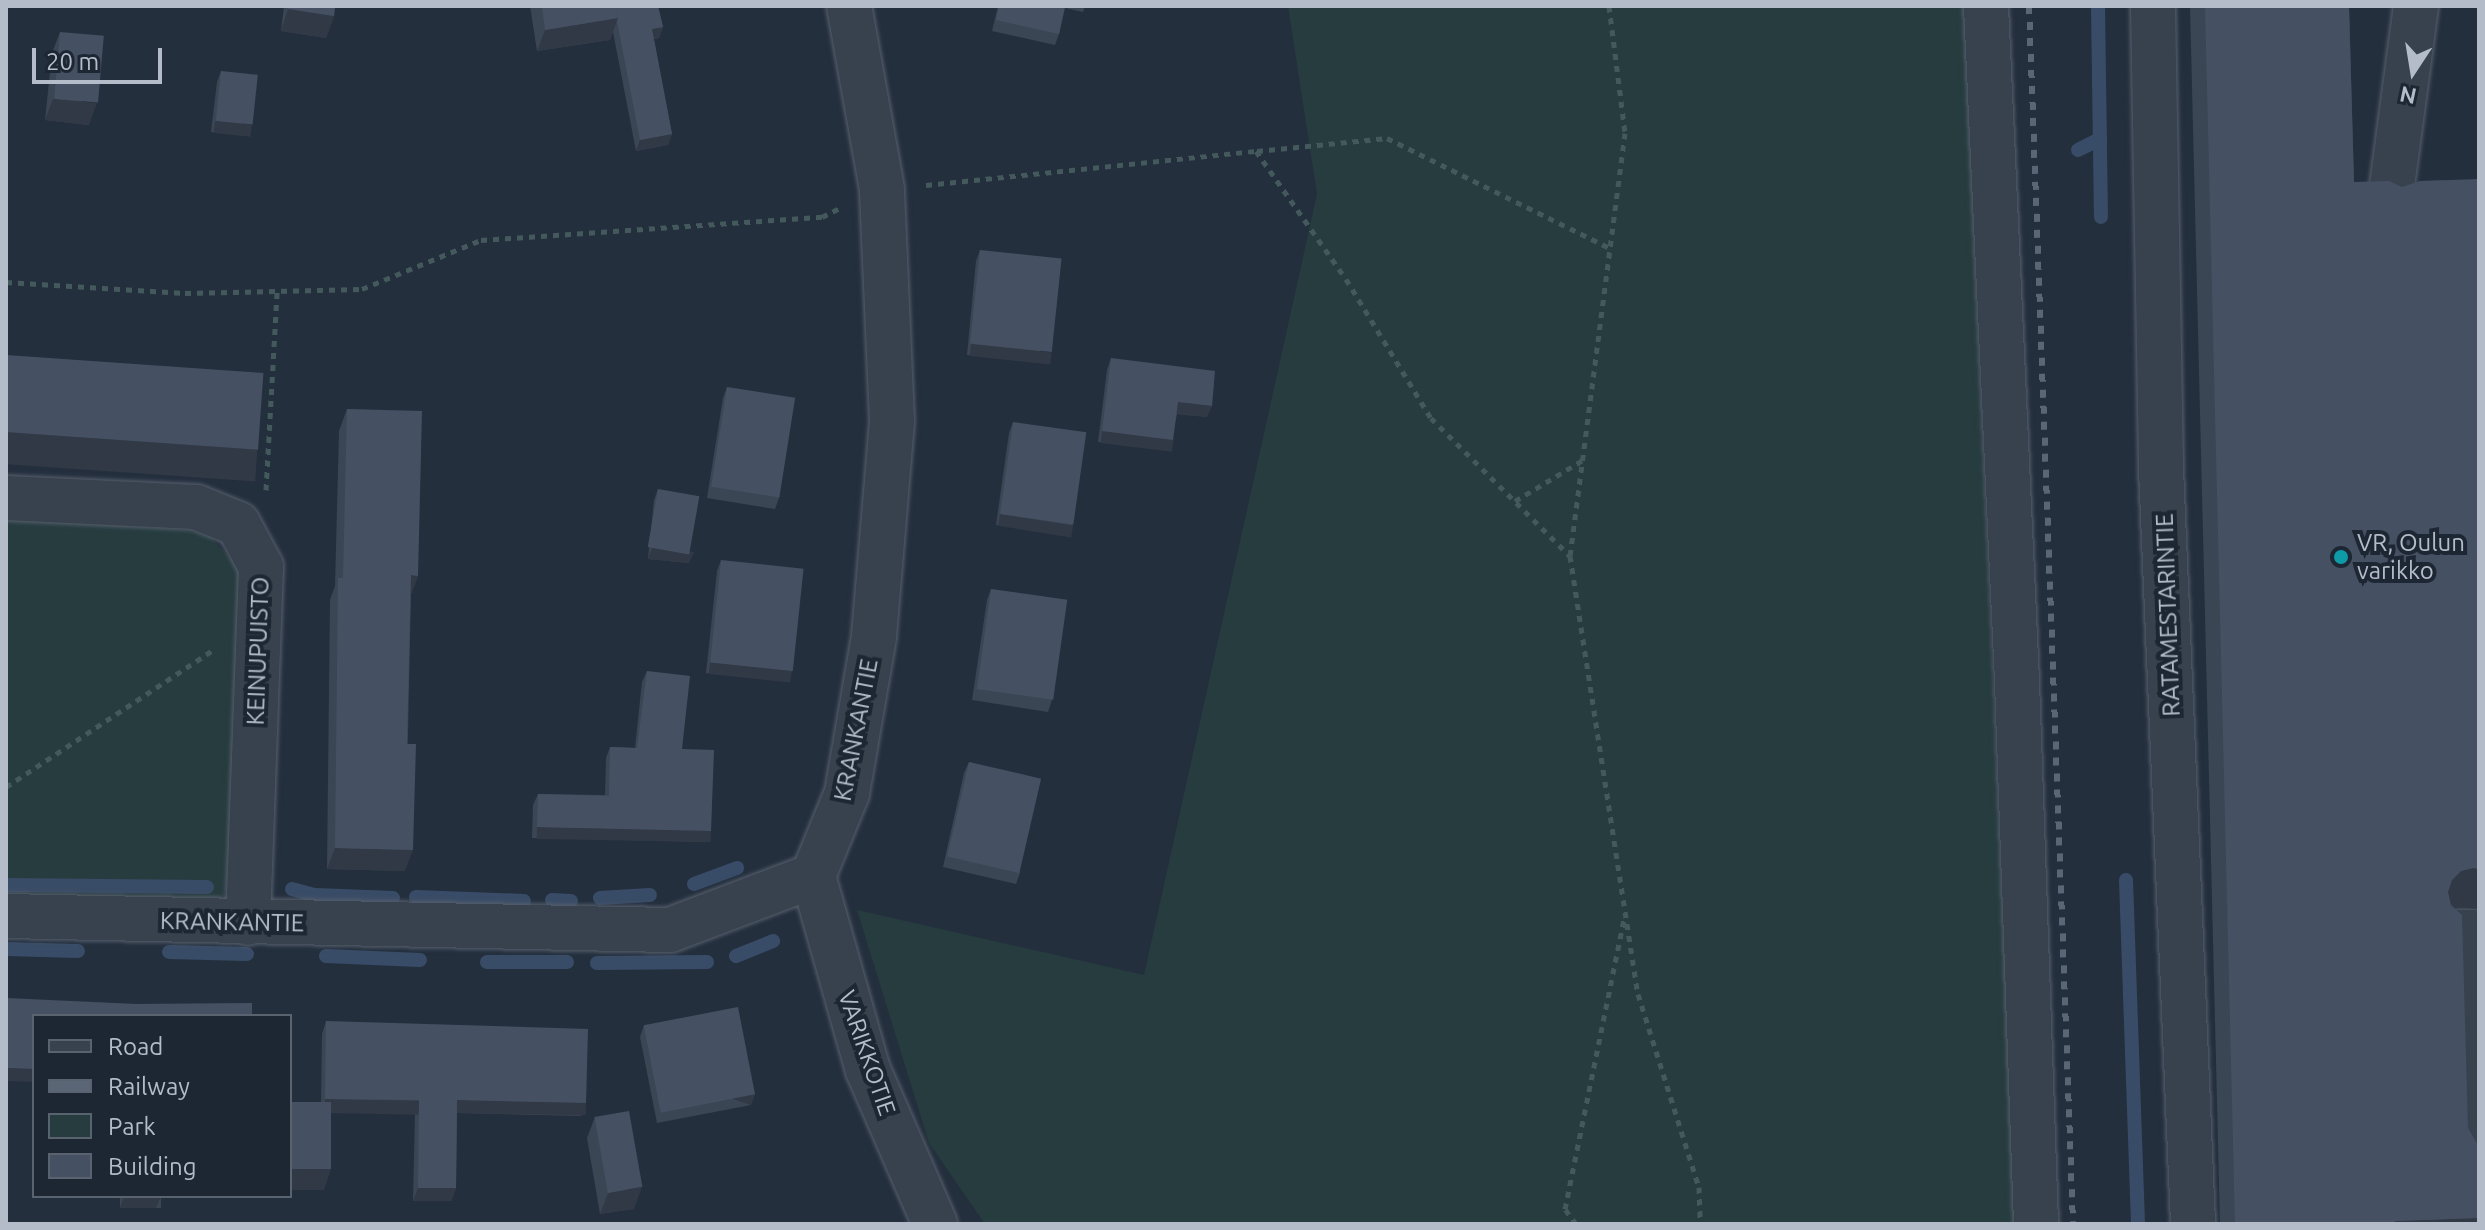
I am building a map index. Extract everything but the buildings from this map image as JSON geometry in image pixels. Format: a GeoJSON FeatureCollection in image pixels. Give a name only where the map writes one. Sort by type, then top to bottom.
{"type":"FeatureCollection","features":[{"type":"Feature","properties":{"kind":"street","name":"KRANKANTIE"},"geometry":{"type":"LineString","coordinates":[[6,916],[670,930],[813,876],[847,793],[874,636],[892,421],[882,189],[849,6]]}},
{"type":"Feature","properties":{"kind":"street"},"geometry":{"type":"LineString","coordinates":[[1986,6],[2017,667],[2036,1224]]}},
{"type":"Feature","properties":{"kind":"street","name":"RATAMESTARINTIE"},"geometry":{"type":"LineString","coordinates":[[2153,6],[2161,469],[2193,1224]]}},
{"type":"Feature","properties":{"kind":"street"},"geometry":{"type":"LineString","coordinates":[[2390,201],[2416,6]]}},
{"type":"Feature","properties":{"kind":"street","name":"KEINUPUISTO"},"geometry":{"type":"LineString","coordinates":[[6,498],[196,507],[238,524],[261,567],[248,923]]}},
{"type":"Feature","properties":{"kind":"street","name":"VARIKKOTIE"},"geometry":{"type":"LineString","coordinates":[[813,876],[868,1070],[935,1224]]}},
{"type":"Feature","properties":{"kind":"street"},"geometry":{"type":"LineString","coordinates":[[2459,932],[2472,932],[2479,1166]]}},
{"type":"Feature","properties":{"kind":"path"},"geometry":{"type":"LineString","coordinates":[[1609,6],[1625,133],[1570,556],[1638,994],[1699,1187],[1700,1224]]}},
{"type":"Feature","properties":{"kind":"path"},"geometry":{"type":"LineString","coordinates":[[1256,151],[1387,138],[1610,248]]}},
{"type":"Feature","properties":{"kind":"path"},"geometry":{"type":"LineString","coordinates":[[261,567],[277,291]]}},
{"type":"Feature","properties":{"kind":"path"},"geometry":{"type":"LineString","coordinates":[[1515,501],[1583,460]]}},
{"type":"Feature","properties":{"kind":"path"},"geometry":{"type":"LineString","coordinates":[[6,787],[210,650],[258,646]]}},
{"type":"Feature","properties":{"kind":"path"},"geometry":{"type":"LineString","coordinates":[[1576,1224],[1565,1209],[1625,915]]}},
{"type":"Feature","properties":{"kind":"green space"},"geometry":{"type":"Polygon","coordinates":[[[1288,6],[1964,6],[2016,1224],[985,1224],[929,1143],[857,910],[1144,975],[1317,194],[1288,6]]]}},
{"type":"Feature","properties":{"kind":"green space"},"geometry":{"type":"Polygon","coordinates":[[[6,519],[189,530],[210,537],[244,572],[230,885],[218,903],[6,899],[6,519]]]}},
{"type":"Feature","properties":{"kind":"waterway"},"geometry":{"type":"LineString","coordinates":[[2098,6],[2101,217]]}},
{"type":"Feature","properties":{"kind":"waterway"},"geometry":{"type":"LineString","coordinates":[[2078,150],[2100,139]]}},
{"type":"Feature","properties":{"kind":"waterway"},"geometry":{"type":"LineString","coordinates":[[694,884],[737,868]]}},
{"type":"Feature","properties":{"kind":"waterway"},"geometry":{"type":"LineString","coordinates":[[2126,880],[2138,1224]]}},
{"type":"Feature","properties":{"kind":"waterway"},"geometry":{"type":"LineString","coordinates":[[6,885],[207,887]]}},
{"type":"Feature","properties":{"kind":"waterway"},"geometry":{"type":"LineString","coordinates":[[292,889],[315,895],[393,898]]}},
{"type":"Feature","properties":{"kind":"waterway"},"geometry":{"type":"LineString","coordinates":[[600,898],[650,895]]}},
{"type":"Feature","properties":{"kind":"waterway"},"geometry":{"type":"LineString","coordinates":[[416,897],[524,901]]}},
{"type":"Feature","properties":{"kind":"waterway"},"geometry":{"type":"LineString","coordinates":[[552,900],[571,901]]}},
{"type":"Feature","properties":{"kind":"waterway"},"geometry":{"type":"LineString","coordinates":[[736,956],[773,941]]}},
{"type":"Feature","properties":{"kind":"waterway"},"geometry":{"type":"LineString","coordinates":[[6,949],[78,951]]}},
{"type":"Feature","properties":{"kind":"waterway"},"geometry":{"type":"LineString","coordinates":[[169,952],[247,954]]}},
{"type":"Feature","properties":{"kind":"waterway"},"geometry":{"type":"LineString","coordinates":[[326,956],[420,960]]}},
{"type":"Feature","properties":{"kind":"waterway"},"geometry":{"type":"LineString","coordinates":[[487,962],[567,962]]}},
{"type":"Feature","properties":{"kind":"waterway"},"geometry":{"type":"LineString","coordinates":[[597,963],[707,962]]}},
{"type":"Feature","properties":{"kind":"railway"},"geometry":{"type":"LineString","coordinates":[[2029,6],[2073,1224]]}},
{"type":"Feature","properties":{"kind":"place","name":"VR, Oulun varikko"},"geometry":{"type":"Point","coordinates":[2341,557]}}]}
